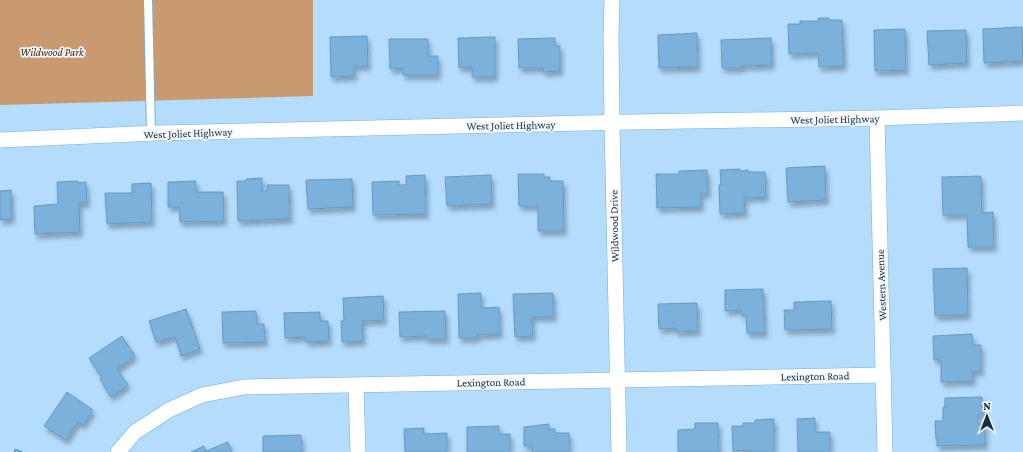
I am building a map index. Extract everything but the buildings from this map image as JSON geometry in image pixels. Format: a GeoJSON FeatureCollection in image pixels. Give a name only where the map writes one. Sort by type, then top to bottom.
{"type":"FeatureCollection","features":[{"type":"Feature","properties":{"kind":"street","name":"Wildwood Drive"},"geometry":{"type":"LineString","coordinates":[[612,0],[612,123],[619,452]]}},
{"type":"Feature","properties":{"kind":"street","name":"West Joliet Highway"},"geometry":{"type":"LineString","coordinates":[[0,140],[151,133],[877,118],[1023,113]]}},
{"type":"Feature","properties":{"kind":"street","name":"Western Avenue"},"geometry":{"type":"LineString","coordinates":[[877,118],[885,452]]}},
{"type":"Feature","properties":{"kind":"street","name":"Lexington Road"},"geometry":{"type":"LineString","coordinates":[[118,452],[135,432],[169,410],[202,395],[244,387],[884,375]]}},
{"type":"Feature","properties":{"kind":"street"},"geometry":{"type":"LineString","coordinates":[[356,386],[358,452]]}},
{"type":"Feature","properties":{"kind":"lane"},"geometry":{"type":"LineString","coordinates":[[148,0],[151,133]]}},
{"type":"Feature","properties":{"kind":"green space","name":"Wildwood Park"},"geometry":{"type":"Polygon","coordinates":[[[0,0],[313,0],[313,96],[0,105],[0,0]]]}}]}
